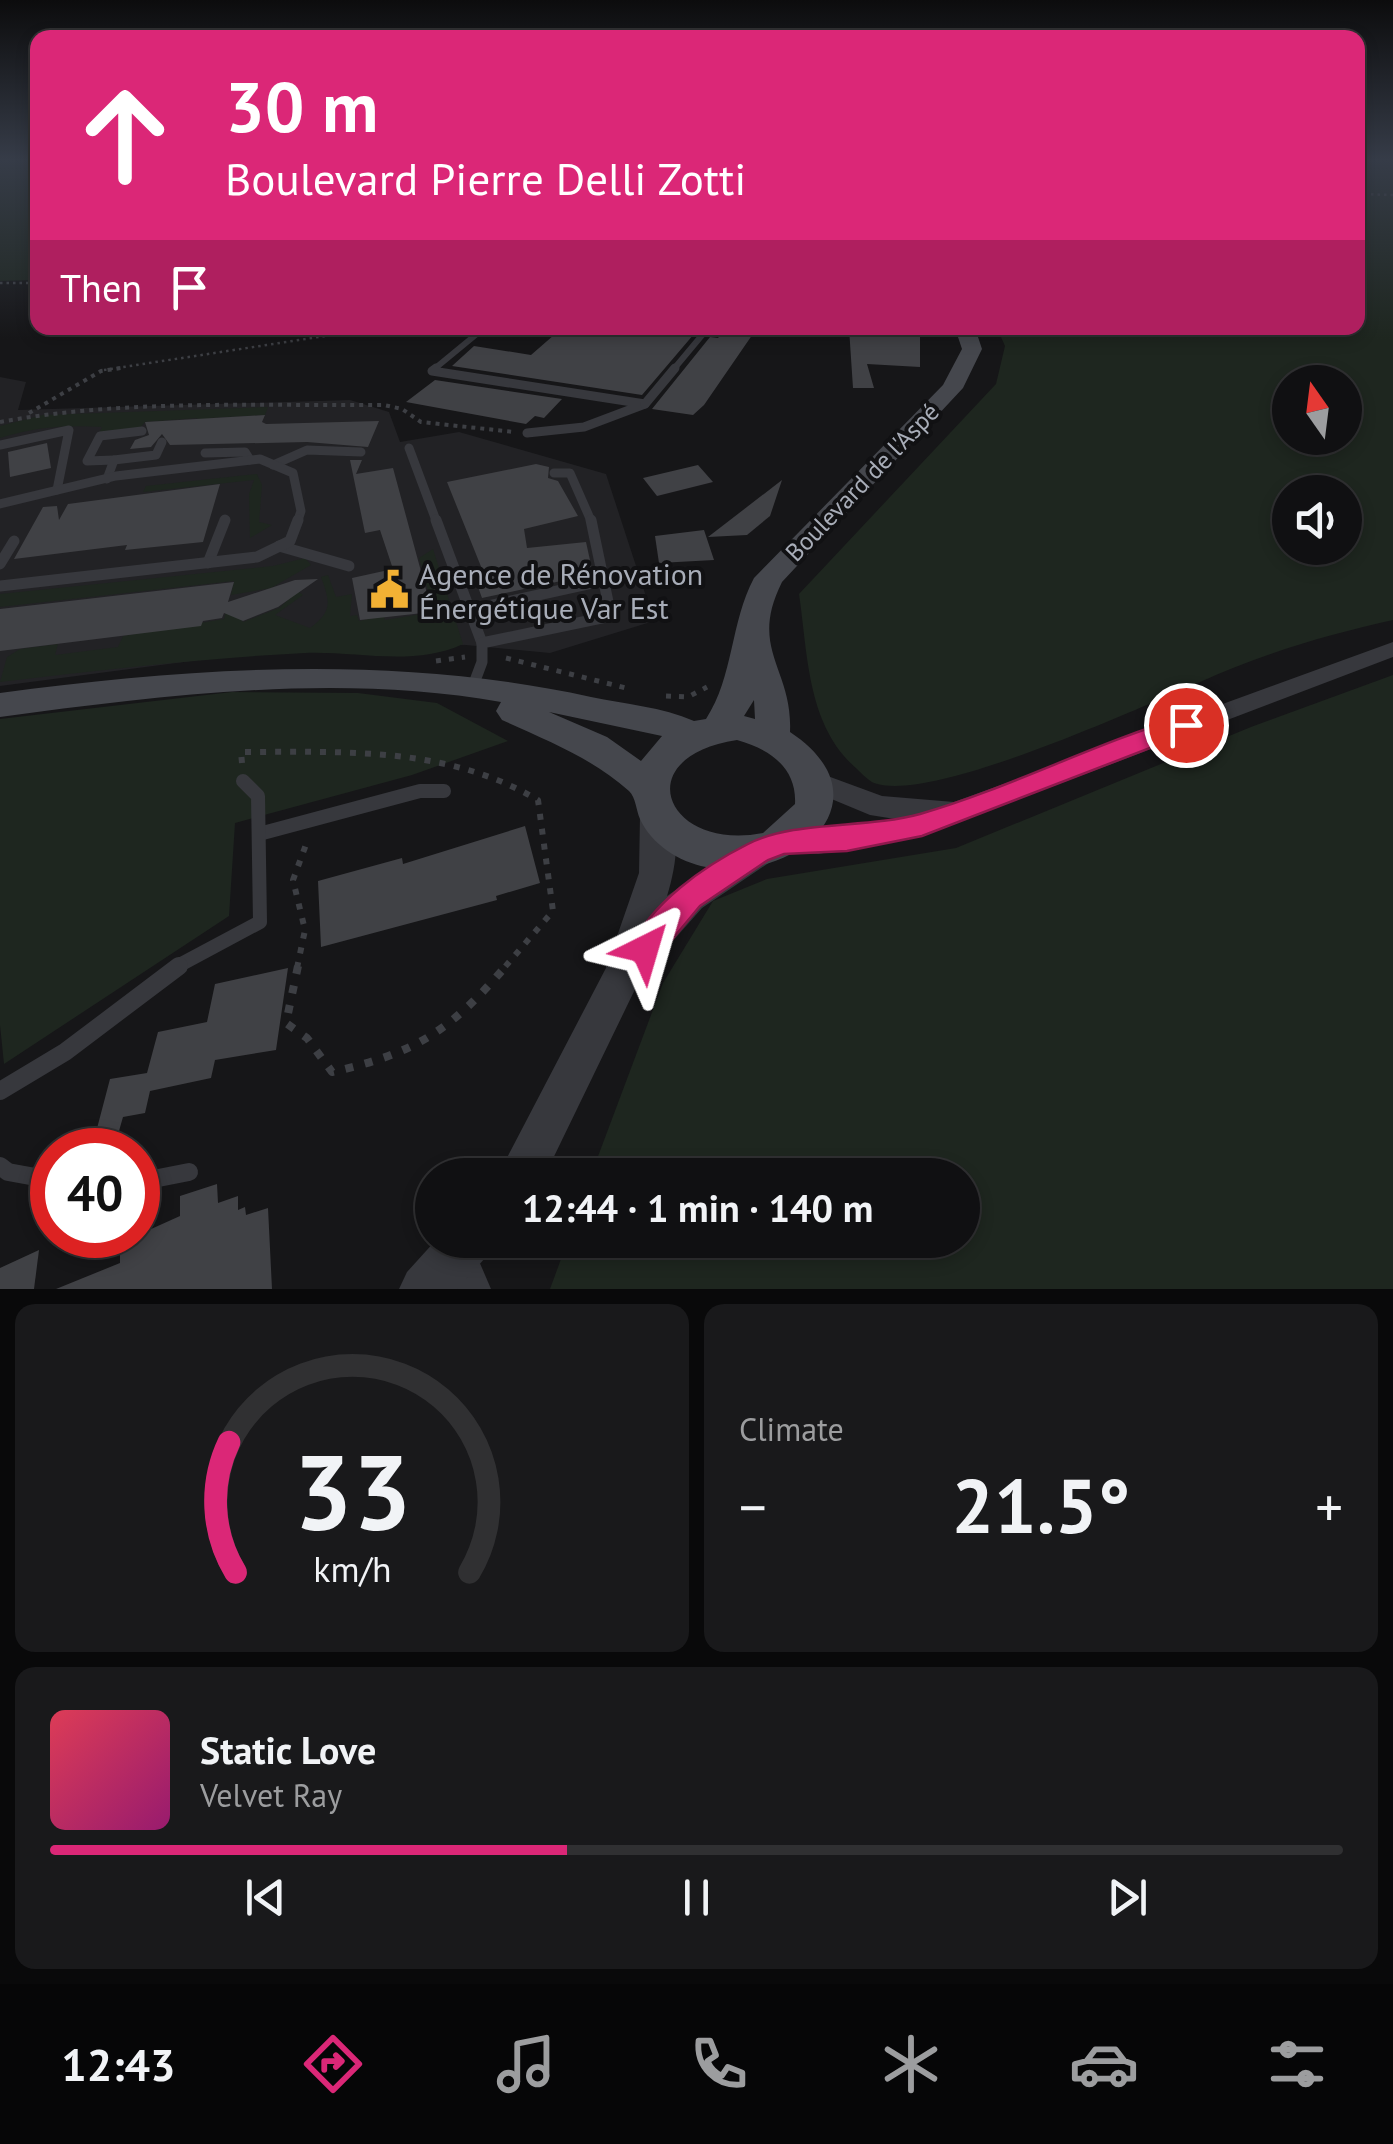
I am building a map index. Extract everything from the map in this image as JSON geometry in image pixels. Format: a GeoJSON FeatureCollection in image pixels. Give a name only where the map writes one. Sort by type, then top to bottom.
{"type":"FeatureCollection","features":[{"type":"Feature","properties":{"kind":"main road","name":"Boulevard de l'Aspé"},"geometry":{"type":"LineString","coordinates":[[705,731],[737,699],[757,602],[769,578],[952,388],[972,350],[967,335]]}},
{"type":"Feature","properties":{"kind":"main road"},"geometry":{"type":"LineString","coordinates":[[750,638],[774,707],[772,736]]}},
{"type":"Feature","properties":{"kind":"main road"},"geometry":{"type":"LineString","coordinates":[[0,704],[237,680],[360,677],[472,686],[705,731],[772,736],[799,754],[814,781],[810,815],[770,847],[728,854],[698,848],[674,835],[653,801],[594,746],[547,725],[414,682]]}},
{"type":"Feature","properties":{"kind":"main road"},"geometry":{"type":"LineString","coordinates":[[653,801],[662,755],[705,731]]}},
{"type":"Feature","properties":{"kind":"street"},"geometry":{"type":"LineString","coordinates":[[623,974],[689,897],[770,847],[876,835],[922,825],[1393,649]]}},
{"type":"Feature","properties":{"kind":"street"},"geometry":{"type":"LineString","coordinates":[[814,781],[880,807],[952,811]]}},
{"type":"Feature","properties":{"kind":"street"},"geometry":{"type":"LineString","coordinates":[[530,1158],[623,974],[657,873],[653,801]]}},
{"type":"Feature","properties":{"kind":"street"},"geometry":{"type":"LineString","coordinates":[[424,1289],[465,1261]]}},
{"type":"Feature","properties":{"kind":"lane"},"geometry":{"type":"LineString","coordinates":[[476,335],[432,371],[645,404]]}},
{"type":"Feature","properties":{"kind":"lane"},"geometry":{"type":"LineString","coordinates":[[527,433],[584,427],[645,404],[702,335]]}},
{"type":"Feature","properties":{"kind":"lane"},"geometry":{"type":"LineString","coordinates":[[0,445],[69,430],[56,490]]}},
{"type":"Feature","properties":{"kind":"lane"},"geometry":{"type":"LineString","coordinates":[[142,431],[100,436],[87,461],[156,455],[162,442]]}},
{"type":"Feature","properties":{"kind":"lane"},"geometry":{"type":"LineString","coordinates":[[409,448],[482,644],[482,662],[472,686]]}},
{"type":"Feature","properties":{"kind":"lane"},"geometry":{"type":"LineString","coordinates":[[274,465],[306,450],[361,452]]}},
{"type":"Feature","properties":{"kind":"lane"},"geometry":{"type":"LineString","coordinates":[[205,453],[245,452],[250,460]]}},
{"type":"Feature","properties":{"kind":"lane"},"geometry":{"type":"LineString","coordinates":[[107,478],[114,460]]}},
{"type":"Feature","properties":{"kind":"lane"},"geometry":{"type":"LineString","coordinates":[[0,504],[107,478],[250,460],[294,473],[301,511],[290,541],[257,557],[0,586]]}},
{"type":"Feature","properties":{"kind":"lane"},"geometry":{"type":"LineString","coordinates":[[482,644],[611,616],[607,580],[582,494],[570,473],[554,472]]}},
{"type":"Feature","properties":{"kind":"lane"},"geometry":{"type":"LineString","coordinates":[[208,563],[226,520]]}},
{"type":"Feature","properties":{"kind":"lane"},"geometry":{"type":"LineString","coordinates":[[0,564],[14,541]]}},
{"type":"Feature","properties":{"kind":"lane"},"geometry":{"type":"LineString","coordinates":[[279,546],[348,566]]}},
{"type":"Feature","properties":{"kind":"lane"},"geometry":{"type":"LineString","coordinates":[[469,610],[607,580]]}},
{"type":"Feature","properties":{"kind":"lane"},"geometry":{"type":"LineString","coordinates":[[0,1091],[64,1052],[171,970],[260,922],[258,796],[244,781]]}},
{"type":"Feature","properties":{"kind":"lane"},"geometry":{"type":"LineString","coordinates":[[259,834],[420,791],[444,790]]}},
{"type":"Feature","properties":{"kind":"lane"},"geometry":{"type":"LineString","coordinates":[[0,1166],[8,1172],[30,1176]]}},
{"type":"Feature","properties":{"kind":"lane"},"geometry":{"type":"LineString","coordinates":[[160,1178],[189,1172]]}},
{"type":"Feature","properties":{"kind":"path"},"geometry":{"type":"LineString","coordinates":[[0,284],[30,282]]}},
{"type":"Feature","properties":{"kind":"path"},"geometry":{"type":"LineString","coordinates":[[27,415],[38,404],[101,370],[331,335]]}},
{"type":"Feature","properties":{"kind":"path"},"geometry":{"type":"LineString","coordinates":[[0,422],[27,415],[123,408],[384,405],[402,409],[422,422],[527,433]]}},
{"type":"Feature","properties":{"kind":"path"},"geometry":{"type":"LineString","coordinates":[[506,658],[637,692]]}},
{"type":"Feature","properties":{"kind":"path"},"geometry":{"type":"LineString","coordinates":[[653,694],[688,698],[714,679]]}},
{"type":"Feature","properties":{"kind":"path"},"geometry":{"type":"LineString","coordinates":[[244,781],[241,752],[452,762],[515,784],[538,800],[554,911],[463,1016],[388,1060],[332,1072],[307,1038],[286,1023],[305,930],[293,880],[308,839],[307,821]]}},
{"type":"Feature","properties":{"kind":"shaded area"},"geometry":{"type":"Polygon","coordinates":[[[0,219],[30,219],[30,280],[0,281],[0,219]]]}},
{"type":"Feature","properties":{"kind":"shaded area"},"geometry":{"type":"Polygon","coordinates":[[[1365,219],[1393,219],[1393,620],[1272,653],[997,763],[947,778],[904,785],[874,783],[841,752],[819,711],[808,665],[799,594],[996,384],[1005,346],[1000,335],[1365,335],[1365,219]]]}},
{"type":"Feature","properties":{"kind":"shaded area"},"geometry":{"type":"Polygon","coordinates":[[[0,377],[26,382],[18,410],[350,400],[389,412],[400,442],[459,432],[606,474],[654,621],[550,653],[466,645],[336,642],[0,686],[0,377]]]}},
{"type":"Feature","properties":{"kind":"shaded area"},"geometry":{"type":"Polygon","coordinates":[[[268,407],[265,415],[210,418],[202,431],[197,418],[145,422],[139,429],[99,433],[102,427],[75,426],[0,438],[0,426],[43,415],[268,407]]]}},
{"type":"Feature","properties":{"kind":"shaded area"},"geometry":{"type":"Polygon","coordinates":[[[257,474],[262,485],[259,522],[272,525],[250,538],[249,494],[254,480],[143,492],[146,486],[257,474]]]}},
{"type":"Feature","properties":{"kind":"shaded area"},"geometry":{"type":"Polygon","coordinates":[[[433,549],[463,644],[444,651],[405,656],[267,655],[0,682],[7,657],[20,649],[58,644],[55,655],[118,647],[123,636],[224,619],[228,605],[243,622],[279,608],[298,591],[303,595],[275,615],[310,628],[328,606],[321,577],[328,575],[336,597],[352,594],[350,616],[357,615],[359,621],[434,612],[419,558],[433,549]]]}},
{"type":"Feature","properties":{"kind":"shaded area"},"geometry":{"type":"Polygon","coordinates":[[[305,558],[311,565],[271,588],[231,595],[234,581],[0,607],[0,594],[273,566],[305,558]]]}},
{"type":"Feature","properties":{"kind":"shaded area"},"geometry":{"type":"Polygon","coordinates":[[[1393,675],[1393,1289],[550,1289],[561,1258],[980,1258],[980,1158],[597,1158],[663,983],[713,901],[767,879],[956,848],[1251,727],[1393,675]]]}},
{"type":"Feature","properties":{"kind":"shaded area"},"geometry":{"type":"Polygon","coordinates":[[[232,692],[358,693],[437,703],[508,741],[412,775],[235,823],[229,916],[4,1064],[0,1025],[0,719],[232,692]]]}},
{"type":"Feature","properties":{"kind":"building"},"geometry":{"type":"Polygon","coordinates":[[[554,335],[693,335],[642,395],[452,366],[474,346],[531,355],[554,335]]]}},
{"type":"Feature","properties":{"kind":"building"},"geometry":{"type":"Polygon","coordinates":[[[752,335],[704,405],[693,415],[652,409],[710,337],[752,335]]]}},
{"type":"Feature","properties":{"kind":"building"},"geometry":{"type":"Polygon","coordinates":[[[849,335],[920,335],[920,367],[867,364],[874,388],[853,388],[849,335]]]}},
{"type":"Feature","properties":{"kind":"building"},"geometry":{"type":"Polygon","coordinates":[[[435,380],[562,399],[544,418],[535,416],[526,424],[406,402],[435,380]]]}},
{"type":"Feature","properties":{"kind":"building"},"geometry":{"type":"Polygon","coordinates":[[[265,415],[262,422],[266,424],[379,421],[368,447],[307,442],[170,445],[162,434],[151,447],[130,449],[135,440],[149,435],[145,422],[265,415]]]}},
{"type":"Feature","properties":{"kind":"building"},"geometry":{"type":"Polygon","coordinates":[[[47,443],[51,468],[10,477],[8,452],[47,443]]]}},
{"type":"Feature","properties":{"kind":"building"},"geometry":{"type":"Polygon","coordinates":[[[350,460],[362,460],[356,474],[393,468],[432,612],[360,620],[352,578],[393,569],[380,530],[365,533],[350,460]]]}},
{"type":"Feature","properties":{"kind":"building"},"geometry":{"type":"Polygon","coordinates":[[[536,464],[549,467],[548,478],[558,481],[578,516],[524,529],[527,548],[586,542],[593,574],[482,598],[474,576],[484,574],[447,482],[536,464]]]}},
{"type":"Feature","properties":{"kind":"building"},"geometry":{"type":"Polygon","coordinates":[[[698,465],[713,482],[657,496],[643,478],[698,465]]]}},
{"type":"Feature","properties":{"kind":"building"},"geometry":{"type":"Polygon","coordinates":[[[782,480],[770,516],[747,535],[708,537],[782,480]]]}},
{"type":"Feature","properties":{"kind":"building"},"geometry":{"type":"Polygon","coordinates":[[[220,484],[203,542],[125,550],[127,545],[14,559],[43,507],[57,506],[59,520],[68,504],[220,484]]]}},
{"type":"Feature","properties":{"kind":"building"},"geometry":{"type":"Polygon","coordinates":[[[704,530],[714,560],[659,563],[655,536],[704,530]]]}},
{"type":"Feature","properties":{"kind":"building"},"geometry":{"type":"Polygon","coordinates":[[[318,579],[278,607],[243,621],[224,613],[222,618],[203,621],[201,626],[0,651],[0,609],[234,582],[228,602],[295,580],[318,579]]]}},
{"type":"Feature","properties":{"kind":"building"},"geometry":{"type":"Polygon","coordinates":[[[525,826],[540,883],[496,896],[497,900],[321,947],[318,881],[402,858],[403,864],[525,826]]]}},
{"type":"Feature","properties":{"kind":"building"},"geometry":{"type":"Polygon","coordinates":[[[288,968],[276,1050],[215,1060],[211,1078],[150,1091],[145,1113],[123,1117],[120,1128],[97,1128],[110,1079],[147,1073],[158,1032],[207,1022],[215,984],[288,968]]]}},
{"type":"Feature","properties":{"kind":"building"},"geometry":{"type":"Polygon","coordinates":[[[217,1184],[218,1203],[238,1196],[238,1210],[245,1207],[246,1215],[268,1208],[272,1289],[56,1289],[120,1263],[120,1258],[160,1258],[160,1225],[180,1216],[180,1196],[217,1184]]]}},
{"type":"Feature","properties":{"kind":"building"},"geometry":{"type":"Polygon","coordinates":[[[30,1254],[30,1258],[38,1258],[34,1289],[0,1289],[0,1268],[30,1254]]]}},
{"type":"Feature","properties":{"kind":"place","name":"Agence de Rénovation Énergétique Var Est"},"geometry":{"type":"Point","coordinates":[389,590]}},
{"type":"Feature","properties":{"kind":"route"},"geometry":{"type":"LineString","coordinates":[[645,949],[689,897],[758,852],[782,842],[818,843],[922,825],[1186,725]]}}]}
